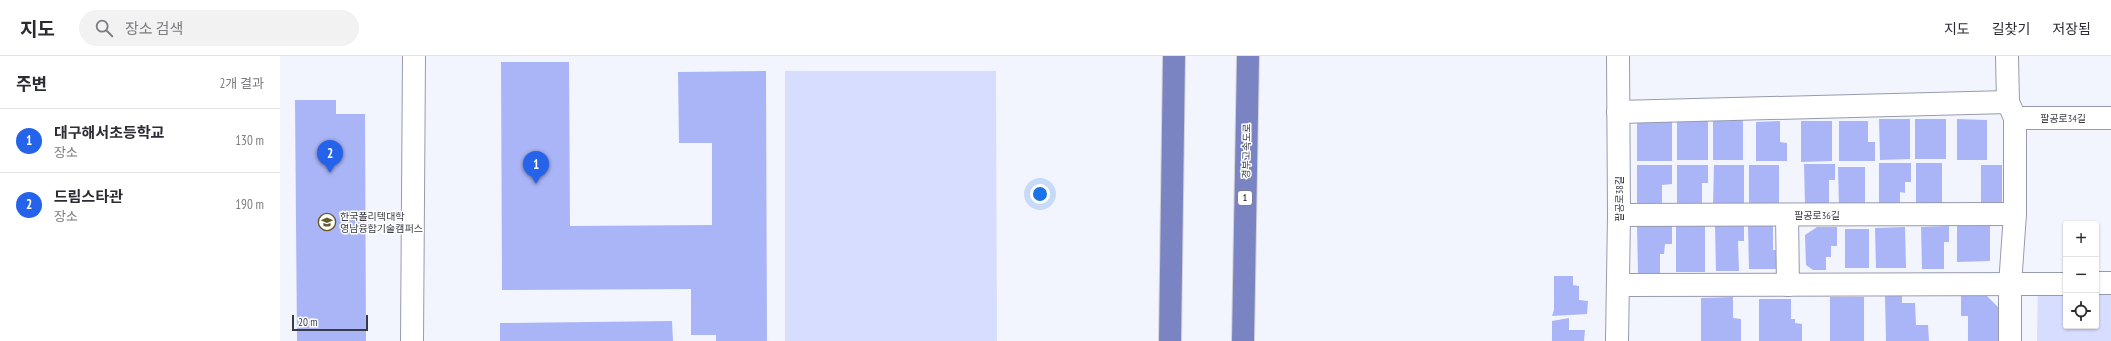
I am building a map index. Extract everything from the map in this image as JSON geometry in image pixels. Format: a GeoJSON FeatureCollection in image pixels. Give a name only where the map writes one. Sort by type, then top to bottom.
{"type":"FeatureCollection","features":[{"type":"Feature","properties":{"kind":"highway"},"geometry":{"type":"LineString","coordinates":[[1170,341],[1174,56]]}},
{"type":"Feature","properties":{"kind":"highway","name":"경부고속도로"},"geometry":{"type":"LineString","coordinates":[[1243,341],[1248,56]]}},
{"type":"Feature","properties":{"kind":"street"},"geometry":{"type":"LineString","coordinates":[[412,341],[414,56]]}},
{"type":"Feature","properties":{"kind":"street","name":"팔공로38길"},"geometry":{"type":"LineString","coordinates":[[1617,341],[1619,215],[1618,56]]}},
{"type":"Feature","properties":{"kind":"street"},"geometry":{"type":"LineString","coordinates":[[2008,56],[2012,110],[2015,214],[2010,285],[2010,341]]}},
{"type":"Feature","properties":{"kind":"street"},"geometry":{"type":"LineString","coordinates":[[1618,112],[2012,110]]}},
{"type":"Feature","properties":{"kind":"street","name":"팔공로34길"},"geometry":{"type":"LineString","coordinates":[[2012,110],[2111,118]]}},
{"type":"Feature","properties":{"kind":"street","name":"팔공로36길"},"geometry":{"type":"LineString","coordinates":[[1619,215],[2015,214]]}},
{"type":"Feature","properties":{"kind":"street"},"geometry":{"type":"LineString","coordinates":[[1787,215],[1788,285]]}},
{"type":"Feature","properties":{"kind":"street"},"geometry":{"type":"LineString","coordinates":[[2099,283],[2111,283]]}},
{"type":"Feature","properties":{"kind":"street"},"geometry":{"type":"LineString","coordinates":[[1618,285],[2063,284]]}},
{"type":"Feature","properties":{"kind":"shaded area"},"geometry":{"type":"Polygon","coordinates":[[[785,71],[996,71],[997,341],[785,341],[785,71]]]}},
{"type":"Feature","properties":{"kind":"shaded area"},"geometry":{"type":"Polygon","coordinates":[[[2099,283],[2111,283],[2111,341],[2037,341],[2038,284],[2063,284],[2063,329],[2099,329],[2099,283]]]}},
{"type":"Feature","properties":{"kind":"building"},"geometry":{"type":"Polygon","coordinates":[[[501,62],[569,62],[570,226],[712,225],[712,143],[679,143],[678,72],[766,71],[767,341],[716,341],[716,335],[691,335],[691,289],[502,290],[501,62]]]}},
{"type":"Feature","properties":{"kind":"building","name":"한국폴리텍대학 영남융합기술캠퍼스"},"geometry":{"type":"Polygon","coordinates":[[[295,100],[336,100],[336,114],[365,114],[366,341],[297,341],[295,100]]]}},
{"type":"Feature","properties":{"kind":"building"},"geometry":{"type":"Polygon","coordinates":[[[1879,119],[1910,119],[1910,159],[1880,160],[1879,119]]]}},
{"type":"Feature","properties":{"kind":"building"},"geometry":{"type":"Polygon","coordinates":[[[1915,119],[1946,119],[1946,159],[1915,159],[1915,119]]]}},
{"type":"Feature","properties":{"kind":"building"},"geometry":{"type":"Polygon","coordinates":[[[1957,119],[1987,120],[1987,160],[1957,160],[1957,119]]]}},
{"type":"Feature","properties":{"kind":"building"},"geometry":{"type":"Polygon","coordinates":[[[1677,120],[1708,120],[1708,160],[1677,160],[1677,120]]]}},
{"type":"Feature","properties":{"kind":"building"},"geometry":{"type":"Polygon","coordinates":[[[1713,120],[1743,120],[1743,160],[1713,160],[1713,120]]]}},
{"type":"Feature","properties":{"kind":"building"},"geometry":{"type":"Polygon","coordinates":[[[1780,121],[1780,142],[1787,143],[1787,161],[1756,161],[1756,122],[1780,121]]]}},
{"type":"Feature","properties":{"kind":"building"},"geometry":{"type":"Polygon","coordinates":[[[1801,121],[1832,121],[1832,161],[1801,162],[1801,121]]]}},
{"type":"Feature","properties":{"kind":"building"},"geometry":{"type":"Polygon","coordinates":[[[1839,121],[1868,121],[1868,142],[1875,142],[1875,161],[1839,161],[1839,121]]]}},
{"type":"Feature","properties":{"kind":"building"},"geometry":{"type":"Polygon","coordinates":[[[1637,122],[1672,122],[1672,161],[1637,161],[1637,122]]]}},
{"type":"Feature","properties":{"kind":"building"},"geometry":{"type":"Polygon","coordinates":[[[1879,163],[1911,163],[1911,182],[1905,182],[1905,193],[1900,192],[1900,205],[1879,205],[1879,163]]]}},
{"type":"Feature","properties":{"kind":"building"},"geometry":{"type":"Polygon","coordinates":[[[1916,163],[1942,163],[1942,206],[1916,206],[1916,163]]]}},
{"type":"Feature","properties":{"kind":"building"},"geometry":{"type":"Polygon","coordinates":[[[1804,164],[1835,164],[1835,180],[1829,180],[1829,205],[1805,205],[1804,164]]]}},
{"type":"Feature","properties":{"kind":"building"},"geometry":{"type":"Polygon","coordinates":[[[1637,165],[1672,165],[1672,184],[1662,185],[1662,206],[1637,207],[1637,165]]]}},
{"type":"Feature","properties":{"kind":"building"},"geometry":{"type":"Polygon","coordinates":[[[1677,165],[1708,165],[1708,183],[1702,183],[1702,206],[1677,206],[1677,165]]]}},
{"type":"Feature","properties":{"kind":"building"},"geometry":{"type":"Polygon","coordinates":[[[1714,165],[1744,165],[1744,206],[1713,205],[1714,165]]]}},
{"type":"Feature","properties":{"kind":"building"},"geometry":{"type":"Polygon","coordinates":[[[1749,165],[1779,165],[1779,205],[1749,205],[1749,165]]]}},
{"type":"Feature","properties":{"kind":"building"},"geometry":{"type":"Polygon","coordinates":[[[1981,165],[2002,165],[2002,204],[1981,204],[1981,165]]]}},
{"type":"Feature","properties":{"kind":"building"},"geometry":{"type":"Polygon","coordinates":[[[1838,167],[1865,167],[1865,207],[1839,207],[1838,167]]]}},
{"type":"Feature","properties":{"kind":"building"},"geometry":{"type":"Polygon","coordinates":[[[1990,224],[1990,261],[1957,262],[1957,225],[1990,224]]]}},
{"type":"Feature","properties":{"kind":"building"},"geometry":{"type":"Polygon","coordinates":[[[1705,225],[1705,272],[1676,272],[1676,226],[1705,225]]]}},
{"type":"Feature","properties":{"kind":"building"},"geometry":{"type":"Polygon","coordinates":[[[1744,225],[1744,241],[1738,241],[1739,271],[1716,271],[1715,226],[1744,225]]]}},
{"type":"Feature","properties":{"kind":"building"},"geometry":{"type":"Polygon","coordinates":[[[1637,226],[1672,226],[1672,244],[1665,244],[1664,254],[1660,254],[1660,274],[1638,274],[1637,226]]]}},
{"type":"Feature","properties":{"kind":"building"},"geometry":{"type":"Polygon","coordinates":[[[1748,226],[1773,226],[1773,250],[1781,250],[1781,269],[1749,269],[1748,226]]]}},
{"type":"Feature","properties":{"kind":"building"},"geometry":{"type":"Polygon","coordinates":[[[1949,226],[1949,242],[1944,242],[1944,269],[1922,269],[1921,227],[1949,226]]]}},
{"type":"Feature","properties":{"kind":"building"},"geometry":{"type":"Polygon","coordinates":[[[1817,227],[1837,227],[1837,246],[1831,246],[1831,257],[1826,257],[1826,270],[1813,270],[1806,265],[1805,235],[1817,227]]]}},
{"type":"Feature","properties":{"kind":"building"},"geometry":{"type":"Polygon","coordinates":[[[1905,227],[1906,268],[1876,268],[1875,228],[1905,227]]]}},
{"type":"Feature","properties":{"kind":"building"},"geometry":{"type":"Polygon","coordinates":[[[1845,229],[1869,229],[1869,268],[1845,268],[1845,229]]]}},
{"type":"Feature","properties":{"kind":"building"},"geometry":{"type":"Polygon","coordinates":[[[1554,276],[1573,276],[1573,285],[1579,286],[1579,300],[1588,301],[1587,314],[1552,316],[1554,310],[1554,276]]]}},
{"type":"Feature","properties":{"kind":"building"},"geometry":{"type":"Polygon","coordinates":[[[1961,294],[1985,294],[1998,307],[1999,341],[1968,341],[1968,316],[1961,316],[1961,294]]]}},
{"type":"Feature","properties":{"kind":"building"},"geometry":{"type":"Polygon","coordinates":[[[1885,295],[1902,295],[1902,303],[1915,303],[1916,325],[1928,325],[1929,341],[1886,341],[1885,295]]]}},
{"type":"Feature","properties":{"kind":"building"},"geometry":{"type":"Polygon","coordinates":[[[1733,297],[1733,318],[1741,319],[1741,341],[1701,341],[1701,298],[1733,297]]]}},
{"type":"Feature","properties":{"kind":"building"},"geometry":{"type":"Polygon","coordinates":[[[1830,297],[1864,297],[1864,341],[1830,341],[1830,297]]]}},
{"type":"Feature","properties":{"kind":"building"},"geometry":{"type":"Polygon","coordinates":[[[1759,299],[1791,299],[1791,319],[1795,319],[1795,323],[1802,324],[1802,341],[1759,341],[1759,299]]]}},
{"type":"Feature","properties":{"kind":"building"},"geometry":{"type":"Polygon","coordinates":[[[1569,318],[1569,330],[1585,330],[1584,341],[1552,341],[1552,321],[1569,318]]]}},
{"type":"Feature","properties":{"kind":"building"},"geometry":{"type":"Polygon","coordinates":[[[672,321],[673,341],[500,341],[500,323],[672,321]]]}},
{"type":"Feature","properties":{"kind":"place","name":"드림스타관"},"geometry":{"type":"Point","coordinates":[330,173]}},
{"type":"Feature","properties":{"kind":"place","name":"대구해서초등학교"},"geometry":{"type":"Point","coordinates":[536,184]}},
{"type":"Feature","properties":{"kind":"place","name":"한국폴리텍대학 영남융합기술캠퍼스"},"geometry":{"type":"Point","coordinates":[327,222]}}]}
